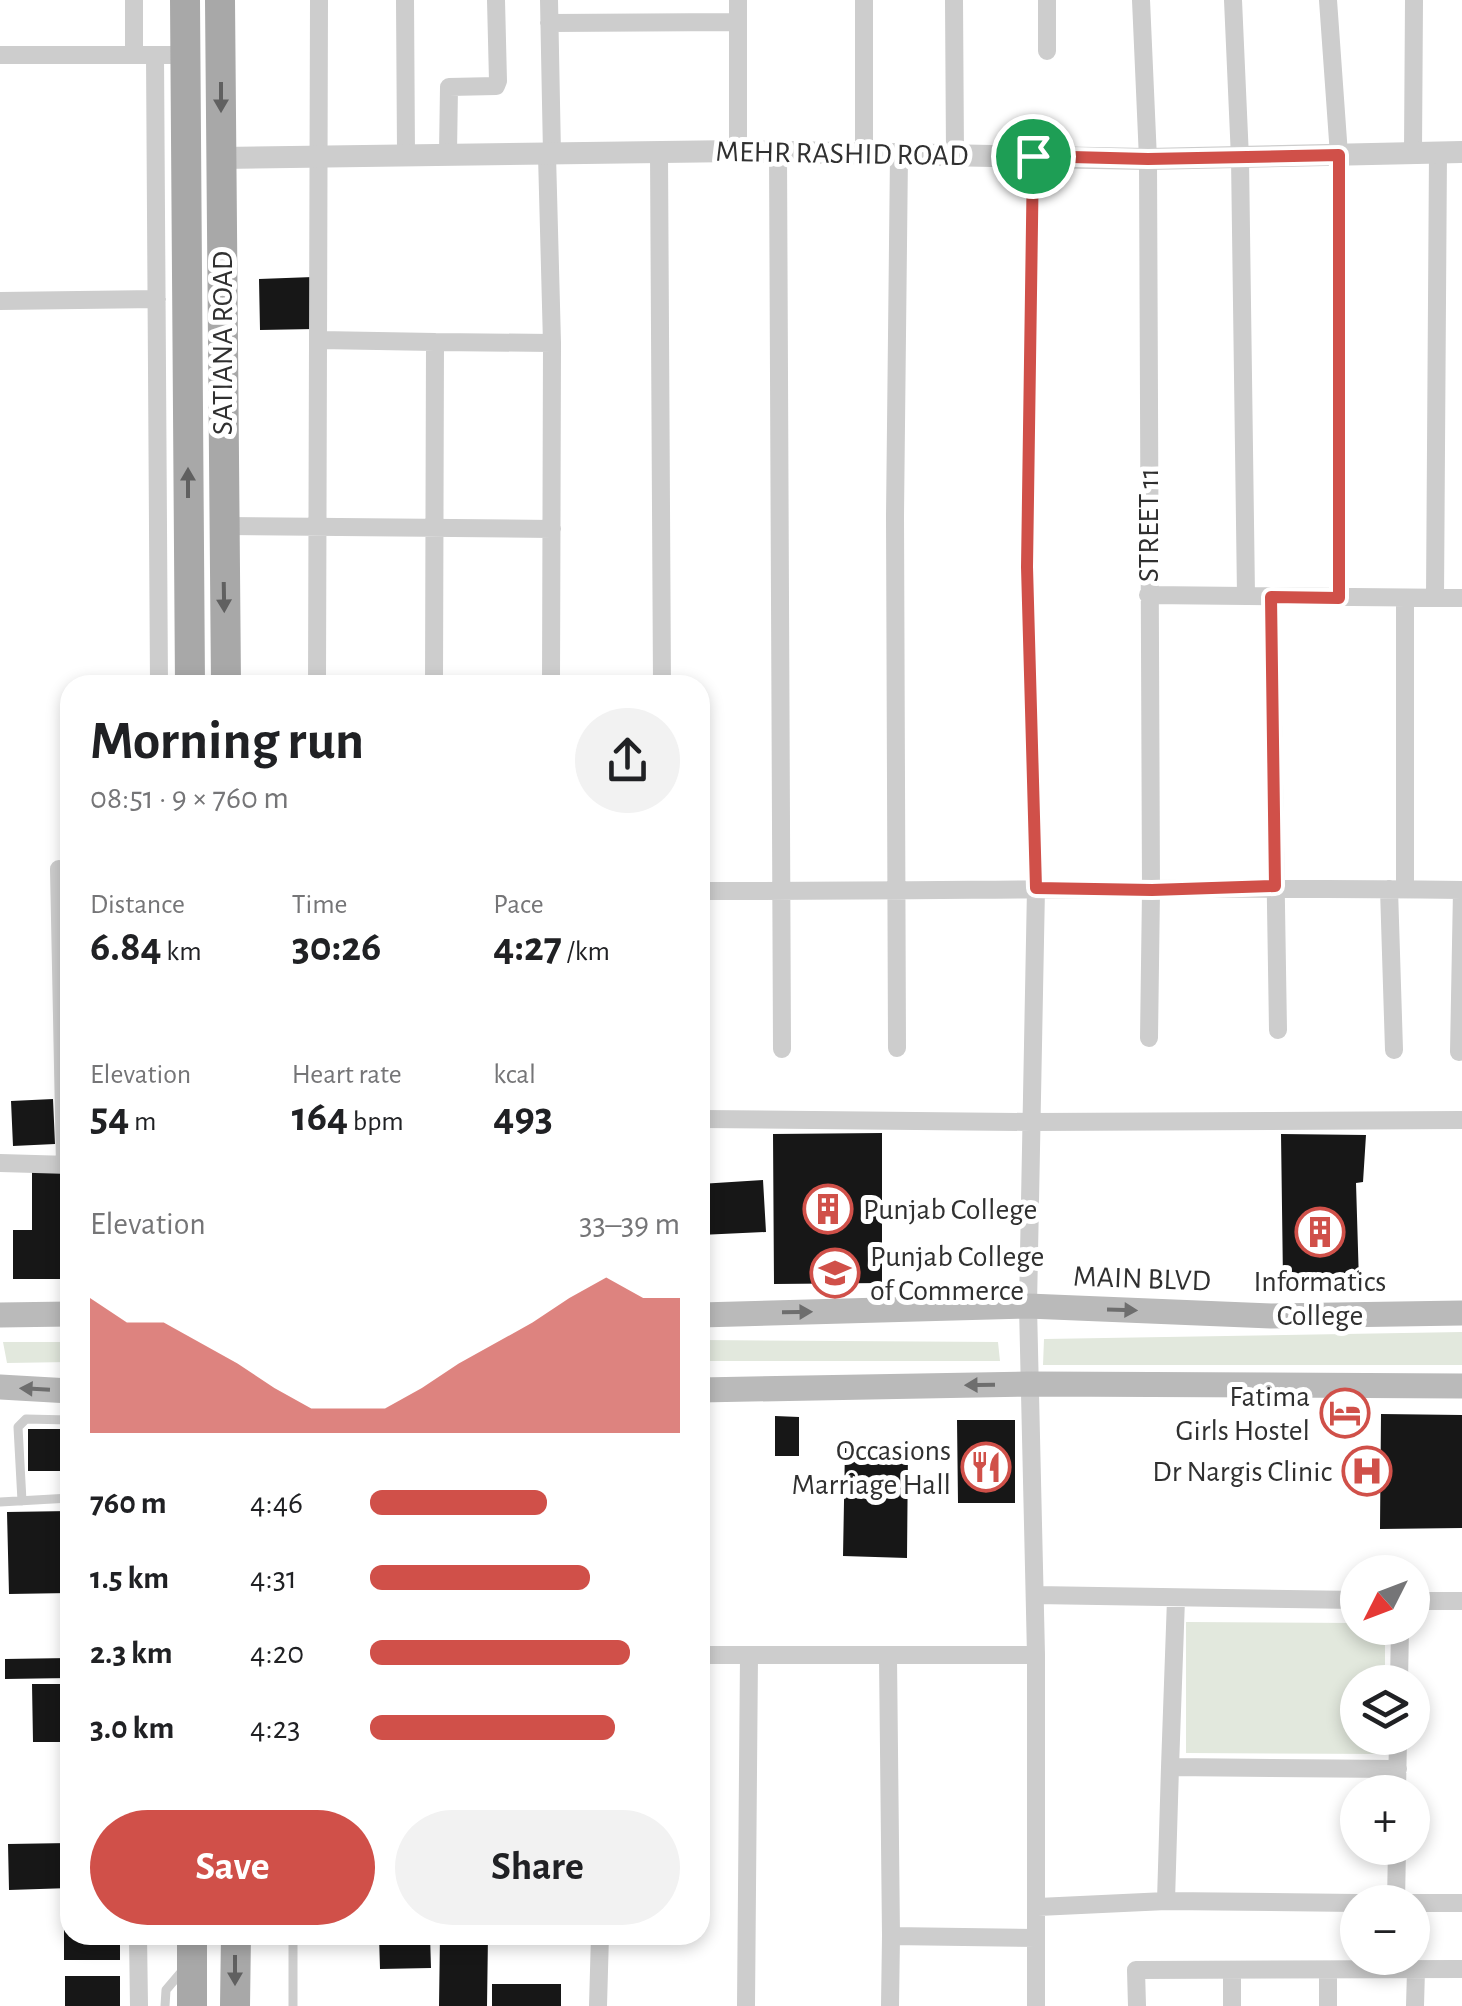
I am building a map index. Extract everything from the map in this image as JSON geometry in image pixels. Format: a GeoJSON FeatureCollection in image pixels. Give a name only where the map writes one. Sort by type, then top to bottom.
{"type":"FeatureCollection","features":[{"type":"Feature","properties":{"kind":"main road","name":"SATIANA ROAD"},"geometry":{"type":"LineString","coordinates":[[185,0],[170,54],[190,675]]}},
{"type":"Feature","properties":{"kind":"main road","name":"SATIANA ROAD"},"geometry":{"type":"LineString","coordinates":[[220,0],[226,675]]}},
{"type":"Feature","properties":{"kind":"main road","name":"MAIN BLVD"},"geometry":{"type":"LineString","coordinates":[[710,1315],[1028,1306],[1271,1316],[1462,1312]]}},
{"type":"Feature","properties":{"kind":"main road"},"geometry":{"type":"LineString","coordinates":[[0,1315],[60,1314]]}},
{"type":"Feature","properties":{"kind":"main road"},"geometry":{"type":"LineString","coordinates":[[710,1390],[1031,1384],[1462,1386]]}},
{"type":"Feature","properties":{"kind":"main road"},"geometry":{"type":"LineString","coordinates":[[0,1387],[60,1390]]}},
{"type":"Feature","properties":{"kind":"main road"},"geometry":{"type":"LineString","coordinates":[[235,2006],[236,1945]]}},
{"type":"Feature","properties":{"kind":"main road"},"geometry":{"type":"LineString","coordinates":[[192,1948],[192,2006]]}},
{"type":"Feature","properties":{"kind":"street"},"geometry":{"type":"LineString","coordinates":[[134,0],[134,55]]}},
{"type":"Feature","properties":{"kind":"street"},"geometry":{"type":"LineString","coordinates":[[317,675],[319,0]]}},
{"type":"Feature","properties":{"kind":"street"},"geometry":{"type":"LineString","coordinates":[[405,0],[406,154]]}},
{"type":"Feature","properties":{"kind":"street"},"geometry":{"type":"LineString","coordinates":[[448,153],[448,87],[496,86],[498,80],[496,0]]}},
{"type":"Feature","properties":{"kind":"street"},"geometry":{"type":"LineString","coordinates":[[549,0],[551,675]]}},
{"type":"Feature","properties":{"kind":"street"},"geometry":{"type":"LineString","coordinates":[[738,0],[738,151]]}},
{"type":"Feature","properties":{"kind":"street"},"geometry":{"type":"LineString","coordinates":[[864,0],[864,154]]}},
{"type":"Feature","properties":{"kind":"street"},"geometry":{"type":"LineString","coordinates":[[954,0],[955,154]]}},
{"type":"Feature","properties":{"kind":"street"},"geometry":{"type":"LineString","coordinates":[[1047,52],[1048,0]]}},
{"type":"Feature","properties":{"kind":"street","name":"STREET 11"},"geometry":{"type":"LineString","coordinates":[[1141,0],[1148,159],[1152,890],[1149,1038]]}},
{"type":"Feature","properties":{"kind":"street"},"geometry":{"type":"LineString","coordinates":[[1232,0],[1240,158],[1246,595]]}},
{"type":"Feature","properties":{"kind":"street"},"geometry":{"type":"LineString","coordinates":[[1328,0],[1339,155],[1339,598]]}},
{"type":"Feature","properties":{"kind":"street"},"geometry":{"type":"LineString","coordinates":[[1413,151],[1414,0]]}},
{"type":"Feature","properties":{"kind":"street"},"geometry":{"type":"LineString","coordinates":[[550,23],[738,22]]}},
{"type":"Feature","properties":{"kind":"street"},"geometry":{"type":"LineString","coordinates":[[0,55],[170,54],[157,299],[158,675]]}},
{"type":"Feature","properties":{"kind":"street","name":"MEHR RASHID ROAD"},"geometry":{"type":"LineString","coordinates":[[222,158],[738,151],[1148,159],[1462,152]]}},
{"type":"Feature","properties":{"kind":"street"},"geometry":{"type":"LineString","coordinates":[[778,152],[782,1048]]}},
{"type":"Feature","properties":{"kind":"street"},"geometry":{"type":"LineString","coordinates":[[1435,598],[1438,152]]}},
{"type":"Feature","properties":{"kind":"street"},"geometry":{"type":"LineString","coordinates":[[660,153],[662,675]]}},
{"type":"Feature","properties":{"kind":"street"},"geometry":{"type":"LineString","coordinates":[[897,1048],[899,154]]}},
{"type":"Feature","properties":{"kind":"street"},"geometry":{"type":"LineString","coordinates":[[1033,156],[1027,567],[1036,888],[1028,1306],[1036,1654],[1036,2006]]}},
{"type":"Feature","properties":{"kind":"street"},"geometry":{"type":"LineString","coordinates":[[0,302],[157,299]]}},
{"type":"Feature","properties":{"kind":"street"},"geometry":{"type":"LineString","coordinates":[[320,340],[552,343]]}},
{"type":"Feature","properties":{"kind":"street"},"geometry":{"type":"LineString","coordinates":[[434,675],[436,342]]}},
{"type":"Feature","properties":{"kind":"street"},"geometry":{"type":"LineString","coordinates":[[223,526],[552,529]]}},
{"type":"Feature","properties":{"kind":"street"},"geometry":{"type":"LineString","coordinates":[[1148,595],[1462,598]]}},
{"type":"Feature","properties":{"kind":"street"},"geometry":{"type":"LineString","coordinates":[[1271,597],[1278,1030]]}},
{"type":"Feature","properties":{"kind":"street"},"geometry":{"type":"LineString","coordinates":[[1394,1050],[1405,598]]}},
{"type":"Feature","properties":{"kind":"street"},"geometry":{"type":"LineString","coordinates":[[59,869],[60,906]]}},
{"type":"Feature","properties":{"kind":"street"},"geometry":{"type":"LineString","coordinates":[[710,891],[1275,886],[1462,890],[1458,1052]]}},
{"type":"Feature","properties":{"kind":"street"},"geometry":{"type":"LineString","coordinates":[[710,1119],[1462,1120]]}},
{"type":"Feature","properties":{"kind":"street"},"geometry":{"type":"LineString","coordinates":[[0,1164],[60,1165]]}},
{"type":"Feature","properties":{"kind":"street"},"geometry":{"type":"LineString","coordinates":[[1035,1595],[1340,1600]]}},
{"type":"Feature","properties":{"kind":"street"},"geometry":{"type":"LineString","coordinates":[[1166,1901],[1176,1599]]}},
{"type":"Feature","properties":{"kind":"street"},"geometry":{"type":"LineString","coordinates":[[1430,1600],[1462,1601]]}},
{"type":"Feature","properties":{"kind":"street"},"geometry":{"type":"LineString","coordinates":[[710,1655],[1036,1654]]}},
{"type":"Feature","properties":{"kind":"street"},"geometry":{"type":"LineString","coordinates":[[746,2006],[748,1655]]}},
{"type":"Feature","properties":{"kind":"street"},"geometry":{"type":"LineString","coordinates":[[888,1657],[890,2006]]}},
{"type":"Feature","properties":{"kind":"street"},"geometry":{"type":"LineString","coordinates":[[1398,1755],[1398,1775]]}},
{"type":"Feature","properties":{"kind":"street"},"geometry":{"type":"LineString","coordinates":[[1170,1767],[1398,1769]]}},
{"type":"Feature","properties":{"kind":"street"},"geometry":{"type":"LineString","coordinates":[[1038,1908],[1166,1901],[1340,1903]]}},
{"type":"Feature","properties":{"kind":"street"},"geometry":{"type":"LineString","coordinates":[[1430,1903],[1462,1903]]}},
{"type":"Feature","properties":{"kind":"street"},"geometry":{"type":"LineString","coordinates":[[891,1936],[1036,1938]]}},
{"type":"Feature","properties":{"kind":"street"},"geometry":{"type":"LineString","coordinates":[[138,1945],[138,2006]]}},
{"type":"Feature","properties":{"kind":"street"},"geometry":{"type":"LineString","coordinates":[[598,2006],[600,1945]]}},
{"type":"Feature","properties":{"kind":"street"},"geometry":{"type":"LineString","coordinates":[[1137,2006],[1136,1970],[1340,1970]]}},
{"type":"Feature","properties":{"kind":"street"},"geometry":{"type":"LineString","coordinates":[[1232,1970],[1232,2006]]}},
{"type":"Feature","properties":{"kind":"street"},"geometry":{"type":"LineString","coordinates":[[1328,1970],[1328,2006]]}},
{"type":"Feature","properties":{"kind":"street"},"geometry":{"type":"LineString","coordinates":[[1430,1970],[1462,1970]]}},
{"type":"Feature","properties":{"kind":"street"},"geometry":{"type":"LineString","coordinates":[[1416,1975],[1416,2006]]}},
{"type":"Feature","properties":{"kind":"lane"},"geometry":{"type":"LineString","coordinates":[[22,1501],[18,1426],[26,1419],[60,1420]]}},
{"type":"Feature","properties":{"kind":"lane"},"geometry":{"type":"LineString","coordinates":[[0,1502],[60,1499]]}},
{"type":"Feature","properties":{"kind":"lane"},"geometry":{"type":"LineString","coordinates":[[293,1945],[293,2006]]}},
{"type":"Feature","properties":{"kind":"lane"},"geometry":{"type":"LineString","coordinates":[[166,2006],[166,1990],[192,1948]]}},
{"type":"Feature","properties":{"kind":"shaded area"},"geometry":{"type":"Polygon","coordinates":[[[1462,1332],[1462,1365],[1043,1365],[1044,1339],[1462,1332]]]}},
{"type":"Feature","properties":{"kind":"shaded area"},"geometry":{"type":"Polygon","coordinates":[[[710,1340],[998,1342],[1000,1361],[710,1361],[710,1340]]]}},
{"type":"Feature","properties":{"kind":"shaded area"},"geometry":{"type":"Polygon","coordinates":[[[3,1342],[60,1342],[60,1362],[7,1363],[3,1342]]]}},
{"type":"Feature","properties":{"kind":"shaded area"},"geometry":{"type":"Polygon","coordinates":[[[1186,1622],[1340,1623],[1340,1645],[1385,1645],[1385,1665],[1340,1665],[1340,1754],[1186,1753],[1186,1622]]]}},
{"type":"Feature","properties":{"kind":"building"},"geometry":{"type":"Polygon","coordinates":[[[313,277],[314,329],[260,330],[259,279],[313,277]]]}},
{"type":"Feature","properties":{"kind":"building"},"geometry":{"type":"Polygon","coordinates":[[[53,1099],[55,1144],[13,1146],[11,1101],[53,1099]]]}},
{"type":"Feature","properties":{"kind":"building","name":"Punjab College"},"geometry":{"type":"Polygon","coordinates":[[[882,1133],[882,1283],[774,1284],[773,1134],[882,1133]]]}},
{"type":"Feature","properties":{"kind":"building","name":"Informatics College"},"geometry":{"type":"Polygon","coordinates":[[[1281,1134],[1366,1135],[1363,1182],[1356,1183],[1359,1282],[1283,1281],[1281,1134]]]}},
{"type":"Feature","properties":{"kind":"building"},"geometry":{"type":"Polygon","coordinates":[[[32,1172],[60,1172],[60,1279],[13,1279],[13,1230],[32,1230],[32,1172]]]}},
{"type":"Feature","properties":{"kind":"building"},"geometry":{"type":"Polygon","coordinates":[[[763,1180],[766,1232],[710,1235],[710,1183],[763,1180]]]}},
{"type":"Feature","properties":{"kind":"building"},"geometry":{"type":"Polygon","coordinates":[[[1381,1414],[1462,1415],[1462,1528],[1380,1529],[1381,1414]]]}},
{"type":"Feature","properties":{"kind":"building"},"geometry":{"type":"Polygon","coordinates":[[[775,1416],[799,1417],[799,1456],[775,1456],[775,1416]]]}},
{"type":"Feature","properties":{"kind":"building"},"geometry":{"type":"Polygon","coordinates":[[[957,1420],[1015,1420],[1015,1503],[958,1503],[957,1420]]]}},
{"type":"Feature","properties":{"kind":"building"},"geometry":{"type":"Polygon","coordinates":[[[28,1429],[60,1429],[60,1471],[28,1471],[28,1429]]]}},
{"type":"Feature","properties":{"kind":"building"},"geometry":{"type":"Polygon","coordinates":[[[845,1448],[908,1449],[907,1558],[843,1556],[845,1448]]]}},
{"type":"Feature","properties":{"kind":"building"},"geometry":{"type":"Polygon","coordinates":[[[60,1511],[60,1593],[9,1594],[7,1512],[60,1511]]]}},
{"type":"Feature","properties":{"kind":"building"},"geometry":{"type":"Polygon","coordinates":[[[60,1658],[60,1678],[5,1679],[5,1659],[60,1658]]]}},
{"type":"Feature","properties":{"kind":"building"},"geometry":{"type":"Polygon","coordinates":[[[32,1684],[60,1684],[60,1742],[33,1742],[32,1684]]]}},
{"type":"Feature","properties":{"kind":"building"},"geometry":{"type":"Polygon","coordinates":[[[60,1843],[60,1888],[9,1890],[8,1844],[60,1843]]]}},
{"type":"Feature","properties":{"kind":"building"},"geometry":{"type":"Polygon","coordinates":[[[64,1945],[120,1945],[120,1960],[64,1960],[64,1945]]]}},
{"type":"Feature","properties":{"kind":"building"},"geometry":{"type":"Polygon","coordinates":[[[379,1945],[430,1945],[431,1968],[380,1969],[379,1945]]]}},
{"type":"Feature","properties":{"kind":"building"},"geometry":{"type":"Polygon","coordinates":[[[440,1945],[488,1945],[487,2006],[439,2006],[440,1945]]]}},
{"type":"Feature","properties":{"kind":"building"},"geometry":{"type":"Polygon","coordinates":[[[65,1976],[120,1976],[120,2006],[65,2006],[65,1976]]]}},
{"type":"Feature","properties":{"kind":"building"},"geometry":{"type":"Polygon","coordinates":[[[492,1984],[561,1984],[561,2006],[492,2006],[492,1984]]]}},
{"type":"Feature","properties":{"kind":"place","name":"Punjab College"},"geometry":{"type":"Point","coordinates":[828,1209]}},
{"type":"Feature","properties":{"kind":"place","name":"Informatics College"},"geometry":{"type":"Point","coordinates":[1320,1232]}},
{"type":"Feature","properties":{"kind":"place","name":"Punjab College of Commerce"},"geometry":{"type":"Point","coordinates":[835,1273]}},
{"type":"Feature","properties":{"kind":"place","name":"Fatima Girls Hostel"},"geometry":{"type":"Point","coordinates":[1345,1413]}},
{"type":"Feature","properties":{"kind":"place","name":"Occasions Marriage Hall"},"geometry":{"type":"Point","coordinates":[986,1467]}},
{"type":"Feature","properties":{"kind":"place","name":"Dr Nargis Clinic"},"geometry":{"type":"Point","coordinates":[1367,1471]}},
{"type":"Feature","properties":{"kind":"route"},"geometry":{"type":"LineString","coordinates":[[1339,155],[1339,598],[1271,597],[1275,886],[1036,888],[1027,567],[1033,156],[1148,159],[1339,155]]}}]}
